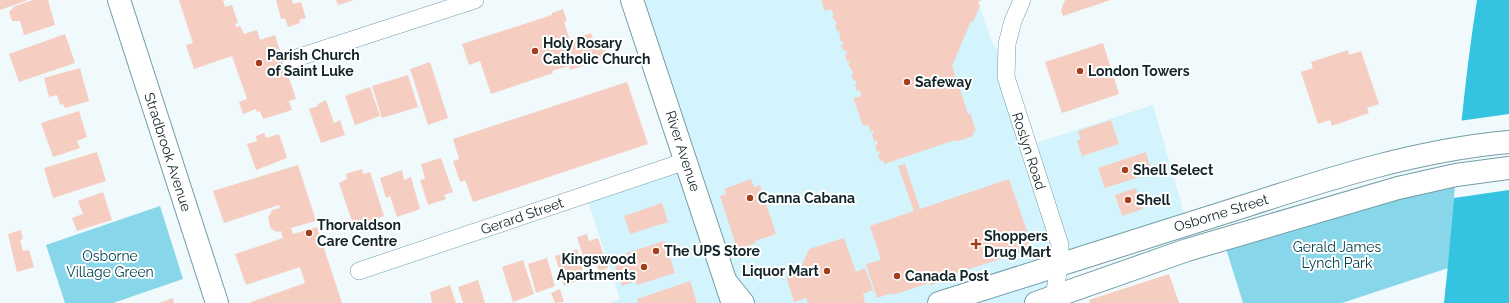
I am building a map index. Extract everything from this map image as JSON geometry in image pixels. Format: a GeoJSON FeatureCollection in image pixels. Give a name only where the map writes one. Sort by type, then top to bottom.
{"type":"FeatureCollection","features":[{"type":"Feature","properties":{"kind":"main road","name":"Stradbrook Avenue"},"geometry":{"type":"LineString","coordinates":[[119,0],[217,303]]}},
{"type":"Feature","properties":{"kind":"main road","name":"River Avenue"},"geometry":{"type":"LineString","coordinates":[[632,0],[733,303]]}},
{"type":"Feature","properties":{"kind":"main road","name":"Osborne Street"},"geometry":{"type":"LineString","coordinates":[[939,303],[1059,266],[1170,228],[1334,178],[1428,153],[1509,142]]}},
{"type":"Feature","properties":{"kind":"main road","name":"Osborne Street"},"geometry":{"type":"LineString","coordinates":[[1048,301],[1187,250],[1342,204],[1398,188],[1456,175],[1509,168]]}},
{"type":"Feature","properties":{"kind":"main road"},"geometry":{"type":"LineString","coordinates":[[726,282],[743,303]]}},
{"type":"Feature","properties":{"kind":"street"},"geometry":{"type":"LineString","coordinates":[[290,60],[475,0]]}},
{"type":"Feature","properties":{"kind":"street","name":"Roslyn Road"},"geometry":{"type":"LineString","coordinates":[[1022,0],[1013,21],[1006,44],[1006,77],[1060,245],[1059,266],[1048,301]]}},
{"type":"Feature","properties":{"kind":"street","name":"Gerard Street"},"geometry":{"type":"LineString","coordinates":[[359,271],[686,161]]}},
{"type":"Feature","properties":{"kind":"shaded area"},"geometry":{"type":"Polygon","coordinates":[[[632,0],[980,0],[978,2],[992,43],[1005,57],[1027,146],[1153,105],[1187,224],[1059,266],[1053,303],[609,303],[620,299],[586,195],[686,161],[632,0]]]}},
{"type":"Feature","properties":{"kind":"shaded area"},"geometry":{"type":"Polygon","coordinates":[[[1477,0],[1509,0],[1509,303],[1444,303],[1462,113],[1477,0]]]}},
{"type":"Feature","properties":{"kind":"green space","name":"Gerald James Lynch Park"},"geometry":{"type":"Polygon","coordinates":[[[1457,185],[1448,268],[1342,303],[1243,303],[1223,239],[1457,185]]]}},
{"type":"Feature","properties":{"kind":"green space","name":"Osborne Village Green"},"geometry":{"type":"Polygon","coordinates":[[[160,206],[183,279],[113,303],[65,303],[46,245],[160,206]]]}},
{"type":"Feature","properties":{"kind":"pier"},"geometry":{"type":"Polygon","coordinates":[[[1509,114],[1509,190],[1454,198],[1459,121],[1509,114]]]}},
{"type":"Feature","properties":{"kind":"building"},"geometry":{"type":"Polygon","coordinates":[[[0,0],[28,0],[0,10],[0,0]]]}},
{"type":"Feature","properties":{"kind":"building"},"geometry":{"type":"Polygon","coordinates":[[[33,0],[48,0],[55,25],[24,35],[20,21],[12,21],[9,12],[15,6],[33,0]]]}},
{"type":"Feature","properties":{"kind":"building","name":"Parish Church of Saint Luke"},"geometry":{"type":"Polygon","coordinates":[[[179,0],[223,0],[225,7],[232,5],[238,23],[235,24],[236,27],[240,26],[244,34],[257,30],[260,40],[275,35],[296,99],[289,101],[292,110],[263,119],[260,111],[257,112],[256,109],[243,114],[239,102],[247,99],[232,56],[194,69],[186,45],[193,43],[179,0]]]}},
{"type":"Feature","properties":{"kind":"building"},"geometry":{"type":"Polygon","coordinates":[[[276,0],[292,0],[293,4],[301,2],[306,18],[299,20],[300,23],[288,27],[285,18],[281,19],[276,0]]]}},
{"type":"Feature","properties":{"kind":"building"},"geometry":{"type":"Polygon","coordinates":[[[336,0],[354,0],[338,5],[336,0]]]}},
{"type":"Feature","properties":{"kind":"building","name":"Safeway"},"geometry":{"type":"Polygon","coordinates":[[[821,0],[982,0],[978,2],[980,6],[973,22],[971,21],[952,66],[968,114],[970,113],[976,131],[974,131],[973,136],[956,142],[955,140],[884,164],[883,160],[880,161],[878,154],[881,154],[880,151],[877,152],[875,145],[878,144],[876,140],[874,141],[872,134],[874,133],[873,131],[871,132],[868,125],[863,126],[854,100],[854,98],[861,96],[860,90],[857,91],[855,84],[857,83],[851,75],[854,74],[848,64],[850,63],[849,61],[847,62],[845,55],[847,54],[846,50],[844,51],[841,45],[844,44],[841,42],[839,31],[837,31],[835,25],[837,24],[832,16],[834,15],[831,9],[825,11],[821,0]]]}},
{"type":"Feature","properties":{"kind":"building"},"geometry":{"type":"Polygon","coordinates":[[[1065,0],[1111,0],[1063,16],[1061,10],[1065,0]]]}},
{"type":"Feature","properties":{"kind":"building","name":"Holy Rosary Catholic Church"},"geometry":{"type":"Polygon","coordinates":[[[563,9],[567,21],[564,22],[570,40],[591,33],[595,44],[602,41],[607,58],[570,70],[569,66],[552,71],[553,73],[491,94],[480,61],[469,65],[462,44],[552,15],[552,13],[563,9]]]}},
{"type":"Feature","properties":{"kind":"building"},"geometry":{"type":"Polygon","coordinates":[[[65,34],[75,63],[19,82],[9,54],[65,34]]]}},
{"type":"Feature","properties":{"kind":"building","name":"London Towers"},"geometry":{"type":"Polygon","coordinates":[[[1103,43],[1119,94],[1062,113],[1045,62],[1103,43]]]}},
{"type":"Feature","properties":{"kind":"building"},"geometry":{"type":"Polygon","coordinates":[[[1348,50],[1349,55],[1361,51],[1379,104],[1367,108],[1369,113],[1332,126],[1330,120],[1318,124],[1301,72],[1313,68],[1311,62],[1348,50]]]}},
{"type":"Feature","properties":{"kind":"building"},"geometry":{"type":"Polygon","coordinates":[[[430,62],[448,118],[428,125],[410,69],[430,62]]]}},
{"type":"Feature","properties":{"kind":"building"},"geometry":{"type":"Polygon","coordinates":[[[80,68],[89,101],[65,108],[63,104],[60,105],[57,95],[49,97],[44,78],[80,68]]]}},
{"type":"Feature","properties":{"kind":"building"},"geometry":{"type":"Polygon","coordinates":[[[408,75],[418,107],[382,118],[372,86],[408,75]]]}},
{"type":"Feature","properties":{"kind":"building"},"geometry":{"type":"Polygon","coordinates":[[[627,82],[648,144],[473,202],[465,180],[460,182],[453,161],[459,159],[453,139],[627,82]]]}},
{"type":"Feature","properties":{"kind":"building"},"geometry":{"type":"Polygon","coordinates":[[[370,87],[380,116],[355,125],[345,96],[370,87]]]}},
{"type":"Feature","properties":{"kind":"building"},"geometry":{"type":"Polygon","coordinates":[[[326,100],[334,123],[340,120],[345,135],[321,143],[309,109],[318,106],[318,104],[326,100]]]}},
{"type":"Feature","properties":{"kind":"building"},"geometry":{"type":"Polygon","coordinates":[[[79,111],[87,137],[77,141],[80,148],[53,157],[41,123],[79,111]]]}},
{"type":"Feature","properties":{"kind":"building"},"geometry":{"type":"Polygon","coordinates":[[[1111,120],[1119,144],[1082,156],[1077,141],[1081,139],[1078,131],[1111,120]]]}},
{"type":"Feature","properties":{"kind":"building"},"geometry":{"type":"Polygon","coordinates":[[[264,133],[266,138],[279,134],[287,158],[256,170],[247,144],[257,141],[256,136],[264,133]]]}},
{"type":"Feature","properties":{"kind":"building"},"geometry":{"type":"Polygon","coordinates":[[[97,152],[106,181],[53,198],[44,168],[97,152]]]}},
{"type":"Feature","properties":{"kind":"building","name":"Shell Select"},"geometry":{"type":"Polygon","coordinates":[[[1146,152],[1152,173],[1105,188],[1098,168],[1146,152]]]}},
{"type":"Feature","properties":{"kind":"building"},"geometry":{"type":"Polygon","coordinates":[[[441,158],[453,192],[444,195],[446,199],[428,205],[420,180],[425,179],[421,164],[441,158]]]}},
{"type":"Feature","properties":{"kind":"building"},"geometry":{"type":"Polygon","coordinates":[[[905,164],[920,209],[1009,179],[1030,240],[1024,251],[952,275],[953,278],[930,285],[929,283],[893,295],[892,293],[877,298],[866,264],[881,260],[870,226],[914,211],[898,166],[905,164]]]}},
{"type":"Feature","properties":{"kind":"building","name":"Thorvaldson Care Centre"},"geometry":{"type":"Polygon","coordinates":[[[298,165],[316,221],[291,228],[293,234],[317,227],[342,303],[252,303],[251,302],[305,283],[300,267],[246,285],[235,254],[283,238],[281,231],[278,232],[271,229],[268,218],[272,210],[280,208],[279,205],[224,223],[213,191],[298,165]]]}},
{"type":"Feature","properties":{"kind":"building"},"geometry":{"type":"Polygon","coordinates":[[[362,169],[363,174],[370,172],[384,216],[354,227],[339,183],[347,179],[346,174],[362,169]]]}},
{"type":"Feature","properties":{"kind":"building"},"geometry":{"type":"Polygon","coordinates":[[[402,170],[404,180],[411,177],[420,209],[397,217],[390,196],[386,198],[380,178],[402,170]]]}},
{"type":"Feature","properties":{"kind":"building"},"geometry":{"type":"Polygon","coordinates":[[[751,179],[754,187],[760,185],[776,234],[755,241],[756,243],[737,249],[720,196],[726,194],[724,189],[751,179]]]}},
{"type":"Feature","properties":{"kind":"building"},"geometry":{"type":"Polygon","coordinates":[[[1136,188],[1143,209],[1122,216],[1115,195],[1136,188]]]}},
{"type":"Feature","properties":{"kind":"building"},"geometry":{"type":"Polygon","coordinates":[[[103,192],[112,220],[77,231],[72,218],[83,214],[78,201],[103,192]]]}},
{"type":"Feature","properties":{"kind":"building"},"geometry":{"type":"Polygon","coordinates":[[[662,203],[668,222],[630,234],[624,216],[662,203]]]}},
{"type":"Feature","properties":{"kind":"building"},"geometry":{"type":"Polygon","coordinates":[[[21,230],[23,239],[20,240],[23,251],[29,250],[34,267],[17,272],[8,234],[21,230]]]}},
{"type":"Feature","properties":{"kind":"building"},"geometry":{"type":"Polygon","coordinates":[[[587,234],[589,241],[598,238],[608,268],[599,271],[595,262],[586,265],[577,237],[587,234]]]}},
{"type":"Feature","properties":{"kind":"building","name":"Liquor Mart"},"geometry":{"type":"Polygon","coordinates":[[[844,238],[856,272],[865,268],[873,290],[863,294],[865,303],[808,303],[806,298],[794,302],[786,276],[799,272],[809,249],[844,238]]]}},
{"type":"Feature","properties":{"kind":"building","name":"Kingswood Apartments"},"geometry":{"type":"Polygon","coordinates":[[[665,241],[675,273],[637,285],[636,281],[622,286],[614,263],[628,259],[626,253],[665,241]]]}},
{"type":"Feature","properties":{"kind":"building"},"geometry":{"type":"Polygon","coordinates":[[[577,249],[585,278],[564,286],[555,256],[577,249]]]}},
{"type":"Feature","properties":{"kind":"building"},"geometry":{"type":"Polygon","coordinates":[[[547,258],[555,286],[536,293],[528,264],[547,258]]]}},
{"type":"Feature","properties":{"kind":"building"},"geometry":{"type":"Polygon","coordinates":[[[523,260],[534,294],[513,302],[502,267],[523,260]]]}},
{"type":"Feature","properties":{"kind":"building"},"geometry":{"type":"Polygon","coordinates":[[[1169,274],[1179,303],[1090,303],[1089,300],[1169,274]]]}},
{"type":"Feature","properties":{"kind":"building"},"geometry":{"type":"Polygon","coordinates":[[[478,280],[485,303],[463,303],[458,287],[478,280]]]}},
{"type":"Feature","properties":{"kind":"building"},"geometry":{"type":"Polygon","coordinates":[[[690,281],[697,303],[638,303],[637,299],[690,281]]]}},
{"type":"Feature","properties":{"kind":"building"},"geometry":{"type":"Polygon","coordinates":[[[450,285],[456,303],[432,303],[430,292],[450,285]]]}},
{"type":"Feature","properties":{"kind":"building"},"geometry":{"type":"Polygon","coordinates":[[[560,289],[564,302],[555,303],[551,293],[560,289]]]}},
{"type":"Feature","properties":{"kind":"building"},"geometry":{"type":"Polygon","coordinates":[[[173,298],[174,303],[159,303],[173,298]]]}},
{"type":"Feature","properties":{"kind":"place","name":"Holy Rosary Catholic Church"},"geometry":{"type":"Point","coordinates":[535,51]}},
{"type":"Feature","properties":{"kind":"place","name":"Parish Church of Saint Luke"},"geometry":{"type":"Point","coordinates":[259,63]}},
{"type":"Feature","properties":{"kind":"place","name":"London Towers"},"geometry":{"type":"Point","coordinates":[1080,71]}},
{"type":"Feature","properties":{"kind":"place","name":"Safeway"},"geometry":{"type":"Point","coordinates":[907,82]}},
{"type":"Feature","properties":{"kind":"place","name":"Shell Select"},"geometry":{"type":"Point","coordinates":[1125,170]}},
{"type":"Feature","properties":{"kind":"place","name":"Canna Cabana"},"geometry":{"type":"Point","coordinates":[750,198]}},
{"type":"Feature","properties":{"kind":"place","name":"Shell"},"geometry":{"type":"Point","coordinates":[1128,200]}},
{"type":"Feature","properties":{"kind":"place","name":"Thorvaldson Care Centre"},"geometry":{"type":"Point","coordinates":[309,233]}},
{"type":"Feature","properties":{"kind":"place","name":"Shoppers Drug Mart"},"geometry":{"type":"Point","coordinates":[976,244]}},
{"type":"Feature","properties":{"kind":"place","name":"The UPS Store"},"geometry":{"type":"Point","coordinates":[656,251]}},
{"type":"Feature","properties":{"kind":"place","name":"Kingswood Apartments"},"geometry":{"type":"Point","coordinates":[644,267]}},
{"type":"Feature","properties":{"kind":"place","name":"Liquor Mart"},"geometry":{"type":"Point","coordinates":[827,271]}},
{"type":"Feature","properties":{"kind":"place","name":"Canada Post"},"geometry":{"type":"Point","coordinates":[897,276]}}]}
